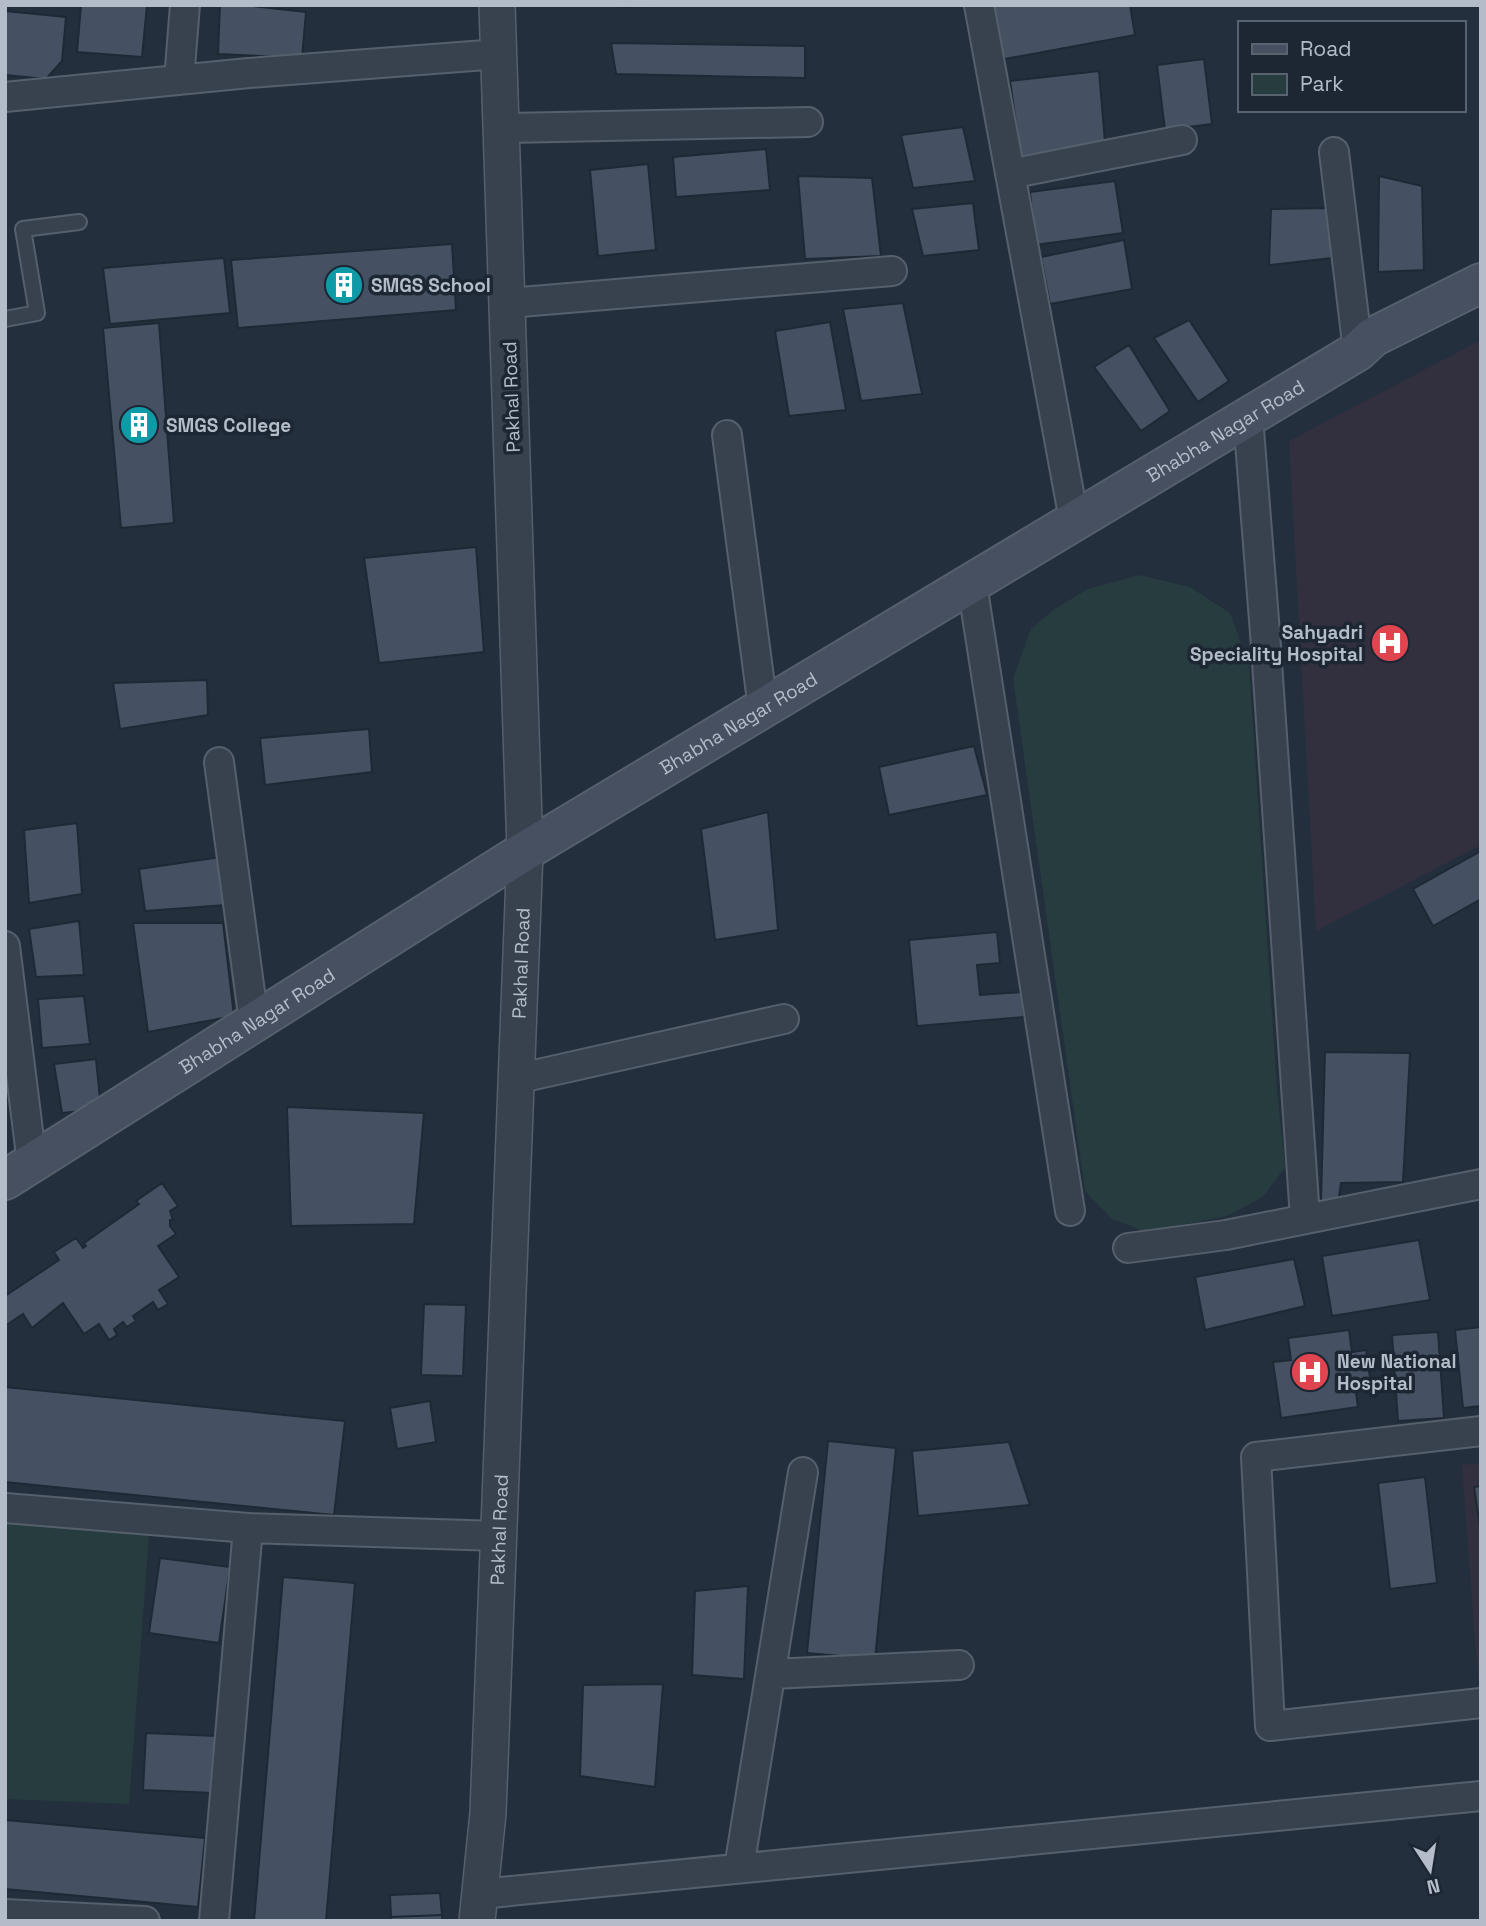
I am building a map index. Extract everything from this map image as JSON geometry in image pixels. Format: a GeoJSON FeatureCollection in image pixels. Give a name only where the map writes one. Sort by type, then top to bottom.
{"type":"FeatureCollection","features":[{"type":"Feature","properties":{"kind":"main road","name":"Bhabha Nagar Road"},"geometry":{"type":"LineString","coordinates":[[18,1172],[525,851],[1358,351],[1373,337],[1481,283]]}},
{"type":"Feature","properties":{"kind":"street"},"geometry":{"type":"LineString","coordinates":[[179,80],[185,5]]}},
{"type":"Feature","properties":{"kind":"street","name":"Pakhal Road"},"geometry":{"type":"LineString","coordinates":[[478,1907],[488,1813],[525,851],[497,5]]}},
{"type":"Feature","properties":{"kind":"street"},"geometry":{"type":"LineString","coordinates":[[979,5],[1074,520]]}},
{"type":"Feature","properties":{"kind":"street"},"geometry":{"type":"LineString","coordinates":[[5,97],[499,54]]}},
{"type":"Feature","properties":{"kind":"street"},"geometry":{"type":"LineString","coordinates":[[502,128],[808,122]]}},
{"type":"Feature","properties":{"kind":"street"},"geometry":{"type":"LineString","coordinates":[[1010,174],[1182,139]]}},
{"type":"Feature","properties":{"kind":"street"},"geometry":{"type":"LineString","coordinates":[[1334,152],[1358,351]]}},
{"type":"Feature","properties":{"kind":"street"},"geometry":{"type":"LineString","coordinates":[[508,303],[892,271]]}},
{"type":"Feature","properties":{"kind":"street"},"geometry":{"type":"LineString","coordinates":[[1248,417],[1305,1218]]}},
{"type":"Feature","properties":{"kind":"street"},"geometry":{"type":"LineString","coordinates":[[727,435],[764,708]]}},
{"type":"Feature","properties":{"kind":"street"},"geometry":{"type":"LineString","coordinates":[[972,584],[1070,1211]]}},
{"type":"Feature","properties":{"kind":"street"},"geometry":{"type":"LineString","coordinates":[[219,762],[254,1022]]}},
{"type":"Feature","properties":{"kind":"street"},"geometry":{"type":"LineString","coordinates":[[5,946],[18,1172]]}},
{"type":"Feature","properties":{"kind":"street"},"geometry":{"type":"LineString","coordinates":[[516,1080],[784,1019]]}},
{"type":"Feature","properties":{"kind":"street"},"geometry":{"type":"LineString","coordinates":[[1129,1248],[1226,1235],[1481,1184]]}},
{"type":"Feature","properties":{"kind":"street"},"geometry":{"type":"LineString","coordinates":[[1481,1431],[1256,1457],[1270,1726],[1481,1703]]}},
{"type":"Feature","properties":{"kind":"street"},"geometry":{"type":"LineString","coordinates":[[739,1868],[803,1472]]}},
{"type":"Feature","properties":{"kind":"street"},"geometry":{"type":"LineString","coordinates":[[5,1508],[248,1528],[499,1536]]}},
{"type":"Feature","properties":{"kind":"street"},"geometry":{"type":"LineString","coordinates":[[214,1921],[248,1528]]}},
{"type":"Feature","properties":{"kind":"street"},"geometry":{"type":"LineString","coordinates":[[772,1674],[959,1665]]}},
{"type":"Feature","properties":{"kind":"street"},"geometry":{"type":"LineString","coordinates":[[478,1907],[739,1868],[1481,1796]]}},
{"type":"Feature","properties":{"kind":"street"},"geometry":{"type":"LineString","coordinates":[[5,1914],[145,1921]]}},
{"type":"Feature","properties":{"kind":"lane"},"geometry":{"type":"LineString","coordinates":[[5,320],[37,313],[23,229],[79,222]]}},
{"type":"Feature","properties":{"kind":"shaded area","name":"Sahyadri Speciality Hospital"},"geometry":{"type":"Polygon","coordinates":[[[1481,340],[1481,845],[1316,931],[1289,441],[1481,340]]]}},
{"type":"Feature","properties":{"kind":"shaded area"},"geometry":{"type":"Polygon","coordinates":[[[1481,1463],[1481,1678],[1478,1679],[1462,1465],[1481,1463]]]}},
{"type":"Feature","properties":{"kind":"green space"},"geometry":{"type":"Polygon","coordinates":[[[1139,575],[1190,587],[1230,613],[1249,665],[1277,1090],[1285,1167],[1263,1197],[1227,1216],[1146,1232],[1112,1219],[1085,1191],[1013,678],[1031,629],[1053,610],[1088,589],[1139,575]]]}},
{"type":"Feature","properties":{"kind":"green space"},"geometry":{"type":"Polygon","coordinates":[[[5,1520],[149,1535],[129,1804],[5,1799],[5,1520]]]}},
{"type":"Feature","properties":{"kind":"building"},"geometry":{"type":"Polygon","coordinates":[[[81,5],[147,5],[142,57],[77,52],[81,5]]]}},
{"type":"Feature","properties":{"kind":"building"},"geometry":{"type":"Polygon","coordinates":[[[220,5],[306,12],[302,58],[218,54],[220,5]]]}},
{"type":"Feature","properties":{"kind":"building"},"geometry":{"type":"Polygon","coordinates":[[[618,5],[768,5],[618,7],[618,5]]]}},
{"type":"Feature","properties":{"kind":"building"},"geometry":{"type":"Polygon","coordinates":[[[987,5],[1130,5],[1135,35],[994,61],[987,5]]]}},
{"type":"Feature","properties":{"kind":"building"},"geometry":{"type":"Polygon","coordinates":[[[5,11],[66,17],[62,61],[46,79],[5,75],[5,11]]]}},
{"type":"Feature","properties":{"kind":"building"},"geometry":{"type":"Polygon","coordinates":[[[611,43],[805,46],[805,78],[616,74],[611,43]]]}},
{"type":"Feature","properties":{"kind":"building"},"geometry":{"type":"Polygon","coordinates":[[[1204,59],[1212,124],[1165,130],[1157,65],[1204,59]]]}},
{"type":"Feature","properties":{"kind":"building"},"geometry":{"type":"Polygon","coordinates":[[[1099,71],[1105,142],[1021,158],[1010,81],[1099,71]]]}},
{"type":"Feature","properties":{"kind":"building"},"geometry":{"type":"Polygon","coordinates":[[[963,127],[975,181],[913,188],[901,135],[963,127]]]}},
{"type":"Feature","properties":{"kind":"building"},"geometry":{"type":"Polygon","coordinates":[[[766,149],[770,190],[676,197],[673,157],[766,149]]]}},
{"type":"Feature","properties":{"kind":"building"},"geometry":{"type":"Polygon","coordinates":[[[648,164],[656,250],[598,256],[590,170],[648,164]]]}},
{"type":"Feature","properties":{"kind":"building"},"geometry":{"type":"Polygon","coordinates":[[[798,176],[872,178],[881,256],[805,259],[798,176]]]}},
{"type":"Feature","properties":{"kind":"building"},"geometry":{"type":"Polygon","coordinates":[[[1379,176],[1422,186],[1424,270],[1378,272],[1379,176]]]}},
{"type":"Feature","properties":{"kind":"building"},"geometry":{"type":"Polygon","coordinates":[[[1115,181],[1123,233],[1035,245],[1030,192],[1115,181]]]}},
{"type":"Feature","properties":{"kind":"building"},"geometry":{"type":"Polygon","coordinates":[[[973,203],[979,250],[923,256],[912,209],[973,203]]]}},
{"type":"Feature","properties":{"kind":"building"},"geometry":{"type":"Polygon","coordinates":[[[1327,208],[1332,258],[1269,265],[1271,209],[1327,208]]]}},
{"type":"Feature","properties":{"kind":"building"},"geometry":{"type":"Polygon","coordinates":[[[1124,240],[1132,289],[1050,304],[1041,257],[1124,240]]]}},
{"type":"Feature","properties":{"kind":"building","name":"SMGS School"},"geometry":{"type":"Polygon","coordinates":[[[452,244],[456,310],[238,328],[231,260],[452,244]]]}},
{"type":"Feature","properties":{"kind":"building"},"geometry":{"type":"Polygon","coordinates":[[[224,258],[230,313],[110,324],[103,268],[224,258]]]}},
{"type":"Feature","properties":{"kind":"building"},"geometry":{"type":"Polygon","coordinates":[[[903,303],[922,394],[861,401],[843,309],[903,303]]]}},
{"type":"Feature","properties":{"kind":"building"},"geometry":{"type":"Polygon","coordinates":[[[1189,320],[1229,381],[1198,402],[1154,338],[1189,320]]]}},
{"type":"Feature","properties":{"kind":"building"},"geometry":{"type":"Polygon","coordinates":[[[830,322],[846,410],[789,416],[775,331],[830,322]]]}},
{"type":"Feature","properties":{"kind":"building","name":"SMGS College"},"geometry":{"type":"Polygon","coordinates":[[[159,323],[174,523],[121,528],[103,328],[159,323]]]}},
{"type":"Feature","properties":{"kind":"building"},"geometry":{"type":"Polygon","coordinates":[[[1129,345],[1170,411],[1141,431],[1094,367],[1129,345]]]}},
{"type":"Feature","properties":{"kind":"building"},"geometry":{"type":"Polygon","coordinates":[[[476,547],[484,652],[379,663],[364,558],[476,547]]]}},
{"type":"Feature","properties":{"kind":"building"},"geometry":{"type":"Polygon","coordinates":[[[207,680],[208,715],[120,729],[113,683],[207,680]]]}},
{"type":"Feature","properties":{"kind":"building"},"geometry":{"type":"Polygon","coordinates":[[[369,729],[372,772],[265,785],[260,738],[369,729]]]}},
{"type":"Feature","properties":{"kind":"building"},"geometry":{"type":"Polygon","coordinates":[[[974,746],[987,795],[889,815],[879,767],[974,746]]]}},
{"type":"Feature","properties":{"kind":"building"},"geometry":{"type":"Polygon","coordinates":[[[768,812],[778,930],[715,940],[701,829],[768,812]]]}},
{"type":"Feature","properties":{"kind":"building"},"geometry":{"type":"Polygon","coordinates":[[[77,823],[82,894],[29,903],[24,830],[77,823]]]}},
{"type":"Feature","properties":{"kind":"building"},"geometry":{"type":"Polygon","coordinates":[[[1481,851],[1481,899],[1433,926],[1413,889],[1481,851]]]}},
{"type":"Feature","properties":{"kind":"building"},"geometry":{"type":"Polygon","coordinates":[[[221,857],[226,905],[145,911],[139,869],[221,857]]]}},
{"type":"Feature","properties":{"kind":"building"},"geometry":{"type":"Polygon","coordinates":[[[79,921],[84,975],[36,977],[29,929],[79,921]]]}},
{"type":"Feature","properties":{"kind":"building"},"geometry":{"type":"Polygon","coordinates":[[[133,923],[223,923],[234,1016],[148,1032],[133,923]]]}},
{"type":"Feature","properties":{"kind":"building"},"geometry":{"type":"Polygon","coordinates":[[[997,932],[1000,963],[977,965],[980,995],[1022,992],[1024,1017],[917,1026],[909,940],[997,932]]]}},
{"type":"Feature","properties":{"kind":"building"},"geometry":{"type":"Polygon","coordinates":[[[84,996],[90,1044],[42,1048],[38,999],[84,996]]]}},
{"type":"Feature","properties":{"kind":"building"},"geometry":{"type":"Polygon","coordinates":[[[1325,1052],[1410,1053],[1403,1182],[1341,1183],[1338,1204],[1321,1201],[1325,1052]]]}},
{"type":"Feature","properties":{"kind":"building"},"geometry":{"type":"Polygon","coordinates":[[[96,1059],[101,1109],[62,1113],[54,1064],[96,1059]]]}},
{"type":"Feature","properties":{"kind":"building"},"geometry":{"type":"Polygon","coordinates":[[[287,1107],[424,1113],[414,1224],[291,1226],[287,1107]]]}},
{"type":"Feature","properties":{"kind":"building"},"geometry":{"type":"Polygon","coordinates":[[[162,1183],[178,1206],[170,1211],[173,1220],[170,1220],[170,1226],[176,1234],[158,1246],[179,1277],[159,1290],[168,1304],[158,1310],[153,1302],[133,1316],[136,1321],[127,1327],[123,1322],[114,1329],[117,1335],[109,1340],[99,1324],[84,1334],[63,1303],[32,1328],[23,1314],[5,1326],[5,1296],[59,1260],[54,1252],[76,1238],[83,1248],[86,1246],[84,1243],[139,1204],[136,1201],[162,1183]]]}},
{"type":"Feature","properties":{"kind":"building"},"geometry":{"type":"Polygon","coordinates":[[[1419,1240],[1430,1300],[1332,1316],[1322,1256],[1419,1240]]]}},
{"type":"Feature","properties":{"kind":"building"},"geometry":{"type":"Polygon","coordinates":[[[1294,1259],[1305,1306],[1205,1330],[1195,1277],[1294,1259]]]}},
{"type":"Feature","properties":{"kind":"building"},"geometry":{"type":"Polygon","coordinates":[[[424,1304],[466,1305],[463,1376],[421,1375],[424,1304]]]}},
{"type":"Feature","properties":{"kind":"building"},"geometry":{"type":"Polygon","coordinates":[[[1481,1327],[1481,1406],[1463,1408],[1455,1330],[1481,1327]]]}},
{"type":"Feature","properties":{"kind":"building"},"geometry":{"type":"Polygon","coordinates":[[[1349,1330],[1352,1352],[1366,1350],[1371,1384],[1355,1386],[1358,1407],[1281,1418],[1273,1362],[1291,1360],[1288,1338],[1349,1330]]]}},
{"type":"Feature","properties":{"kind":"building"},"geometry":{"type":"Polygon","coordinates":[[[1438,1332],[1444,1418],[1398,1421],[1392,1335],[1438,1332]]]}},
{"type":"Feature","properties":{"kind":"building"},"geometry":{"type":"Polygon","coordinates":[[[5,1387],[345,1421],[334,1515],[5,1482],[5,1387]]]}},
{"type":"Feature","properties":{"kind":"building"},"geometry":{"type":"Polygon","coordinates":[[[430,1401],[436,1442],[397,1449],[390,1408],[430,1401]]]}},
{"type":"Feature","properties":{"kind":"building"},"geometry":{"type":"Polygon","coordinates":[[[828,1441],[896,1448],[875,1659],[807,1653],[828,1441]]]}},
{"type":"Feature","properties":{"kind":"building"},"geometry":{"type":"Polygon","coordinates":[[[1009,1442],[1030,1505],[918,1516],[912,1451],[1009,1442]]]}},
{"type":"Feature","properties":{"kind":"building"},"geometry":{"type":"Polygon","coordinates":[[[1425,1477],[1437,1583],[1390,1589],[1378,1483],[1425,1477]]]}},
{"type":"Feature","properties":{"kind":"building"},"geometry":{"type":"Polygon","coordinates":[[[1481,1486],[1481,1533],[1474,1487],[1481,1486]]]}},
{"type":"Feature","properties":{"kind":"building"},"geometry":{"type":"Polygon","coordinates":[[[160,1558],[230,1567],[219,1643],[149,1633],[160,1558]]]}},
{"type":"Feature","properties":{"kind":"building"},"geometry":{"type":"Polygon","coordinates":[[[283,1577],[355,1583],[326,1921],[254,1921],[283,1577]]]}},
{"type":"Feature","properties":{"kind":"building"},"geometry":{"type":"Polygon","coordinates":[[[748,1586],[744,1679],[692,1675],[695,1591],[748,1586]]]}},
{"type":"Feature","properties":{"kind":"building"},"geometry":{"type":"Polygon","coordinates":[[[663,1684],[655,1787],[580,1776],[583,1685],[663,1684]]]}},
{"type":"Feature","properties":{"kind":"building"},"geometry":{"type":"Polygon","coordinates":[[[146,1733],[217,1736],[214,1793],[143,1790],[146,1733]]]}},
{"type":"Feature","properties":{"kind":"building"},"geometry":{"type":"Polygon","coordinates":[[[5,1820],[205,1838],[198,1907],[5,1889],[5,1820]]]}},
{"type":"Feature","properties":{"kind":"building"},"geometry":{"type":"Polygon","coordinates":[[[440,1893],[442,1915],[391,1917],[390,1895],[440,1893]]]}},
{"type":"Feature","properties":{"kind":"building"},"geometry":{"type":"Polygon","coordinates":[[[442,1915],[442,1921],[391,1921],[391,1917],[442,1915]]]}},
{"type":"Feature","properties":{"kind":"place","name":"SMGS School"},"geometry":{"type":"Point","coordinates":[344,285]}},
{"type":"Feature","properties":{"kind":"place","name":"SMGS College"},"geometry":{"type":"Point","coordinates":[139,425]}},
{"type":"Feature","properties":{"kind":"place","name":"Sahyadri Speciality Hospital"},"geometry":{"type":"Point","coordinates":[1390,643]}},
{"type":"Feature","properties":{"kind":"place","name":"New National Hospital"},"geometry":{"type":"Point","coordinates":[1310,1372]}}]}
